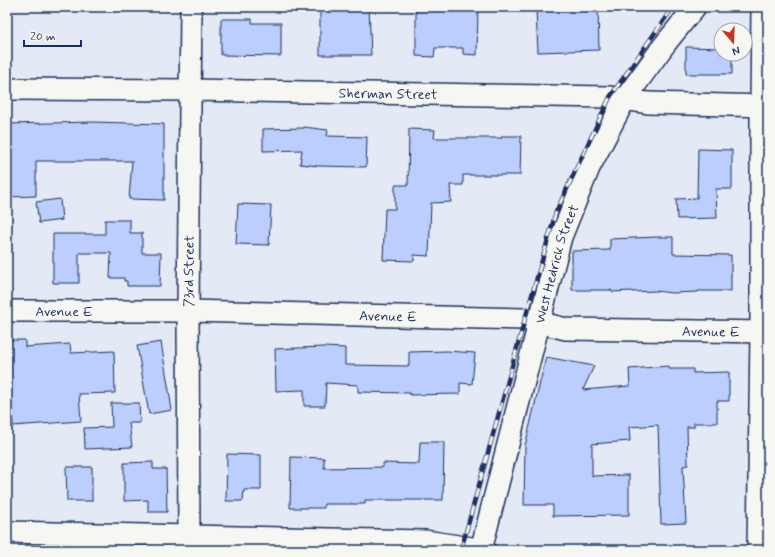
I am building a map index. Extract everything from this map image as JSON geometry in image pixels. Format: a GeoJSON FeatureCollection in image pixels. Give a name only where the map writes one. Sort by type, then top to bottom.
{"type":"FeatureCollection","features":[{"type":"Feature","properties":{"kind":"street","name":"73rd Street"},"geometry":{"type":"LineString","coordinates":[[189,536],[188,311],[191,7]]}},
{"type":"Feature","properties":{"kind":"street","name":"West Hedrick Street"},"geometry":{"type":"LineString","coordinates":[[481,550],[561,237],[589,168],[625,99],[665,44],[695,7]]}},
{"type":"Feature","properties":{"kind":"street"},"geometry":{"type":"LineString","coordinates":[[758,550],[765,332],[762,7]]}},
{"type":"Feature","properties":{"kind":"street","name":"Sherman Street"},"geometry":{"type":"LineString","coordinates":[[7,89],[190,90],[610,97],[648,103],[764,106]]}},
{"type":"Feature","properties":{"kind":"street","name":"Avenue E"},"geometry":{"type":"LineString","coordinates":[[7,311],[188,311],[525,318],[566,329],[765,332]]}},
{"type":"Feature","properties":{"kind":"street"},"geometry":{"type":"LineString","coordinates":[[7,532],[425,541],[485,550]]}},
{"type":"Feature","properties":{"kind":"building"},"geometry":{"type":"Polygon","coordinates":[[[320,7],[369,7],[371,55],[320,55],[320,7]]]}},
{"type":"Feature","properties":{"kind":"building"},"geometry":{"type":"Polygon","coordinates":[[[416,7],[478,7],[477,55],[463,54],[463,48],[435,48],[434,57],[416,56],[416,7]]]}},
{"type":"Feature","properties":{"kind":"building"},"geometry":{"type":"Polygon","coordinates":[[[551,7],[598,7],[599,50],[538,52],[536,11],[551,10],[551,7]]]}},
{"type":"Feature","properties":{"kind":"building"},"geometry":{"type":"Polygon","coordinates":[[[221,19],[252,19],[252,23],[281,23],[281,56],[221,55],[221,19]]]}},
{"type":"Feature","properties":{"kind":"building"},"geometry":{"type":"Polygon","coordinates":[[[686,47],[713,48],[713,62],[732,62],[732,74],[686,74],[686,47]]]}},
{"type":"Feature","properties":{"kind":"building"},"geometry":{"type":"Polygon","coordinates":[[[93,122],[164,124],[164,200],[129,199],[132,161],[36,161],[36,196],[7,197],[7,124],[93,122]]]}},
{"type":"Feature","properties":{"kind":"building"},"geometry":{"type":"Polygon","coordinates":[[[304,127],[328,130],[327,136],[367,137],[366,167],[300,164],[302,150],[263,151],[263,129],[304,127]]]}},
{"type":"Feature","properties":{"kind":"building"},"geometry":{"type":"Polygon","coordinates":[[[409,129],[435,130],[434,138],[502,138],[502,136],[521,136],[520,175],[463,175],[463,185],[450,185],[451,202],[431,203],[429,256],[414,255],[414,261],[383,260],[385,209],[395,209],[395,185],[408,185],[409,129]]]}},
{"type":"Feature","properties":{"kind":"building"},"geometry":{"type":"Polygon","coordinates":[[[698,149],[732,150],[732,189],[716,189],[717,218],[677,219],[676,199],[697,198],[698,149]]]}},
{"type":"Feature","properties":{"kind":"building"},"geometry":{"type":"Polygon","coordinates":[[[60,199],[62,220],[39,223],[36,202],[60,199]]]}},
{"type":"Feature","properties":{"kind":"building"},"geometry":{"type":"Polygon","coordinates":[[[238,204],[271,205],[269,245],[236,244],[238,204]]]}},
{"type":"Feature","properties":{"kind":"building"},"geometry":{"type":"Polygon","coordinates":[[[105,220],[130,220],[130,233],[142,233],[142,253],[161,253],[160,286],[127,286],[127,281],[124,281],[124,278],[110,278],[111,253],[79,253],[79,283],[53,283],[53,234],[105,234],[105,220]]]}},
{"type":"Feature","properties":{"kind":"building"},"geometry":{"type":"Polygon","coordinates":[[[673,237],[673,254],[731,255],[731,291],[672,293],[656,291],[612,292],[611,290],[572,290],[572,251],[610,250],[610,239],[673,237]]]}},
{"type":"Feature","properties":{"kind":"building"},"geometry":{"type":"Polygon","coordinates":[[[7,340],[25,340],[25,347],[70,344],[71,353],[114,351],[115,393],[79,394],[81,421],[13,426],[11,396],[7,396],[7,340]]]}},
{"type":"Feature","properties":{"kind":"building"},"geometry":{"type":"Polygon","coordinates":[[[161,342],[172,410],[149,414],[137,346],[161,342]]]}},
{"type":"Feature","properties":{"kind":"building"},"geometry":{"type":"Polygon","coordinates":[[[323,347],[345,348],[345,365],[409,366],[409,352],[447,351],[475,353],[472,384],[460,383],[460,394],[410,395],[410,393],[358,392],[358,385],[326,383],[325,406],[304,406],[304,390],[276,391],[275,349],[323,347]]]}},
{"type":"Feature","properties":{"kind":"building"},"geometry":{"type":"Polygon","coordinates":[[[546,357],[594,366],[583,390],[630,386],[629,369],[669,366],[669,369],[693,369],[693,373],[729,372],[729,401],[717,401],[717,423],[694,423],[694,427],[687,427],[688,465],[683,466],[686,523],[661,524],[658,425],[629,427],[630,441],[592,444],[592,476],[629,475],[629,515],[553,516],[553,505],[524,505],[525,446],[546,357]]]}},
{"type":"Feature","properties":{"kind":"building"},"geometry":{"type":"Polygon","coordinates":[[[111,403],[139,403],[140,423],[129,423],[132,447],[85,449],[84,428],[112,427],[111,403]]]}},
{"type":"Feature","properties":{"kind":"building"},"geometry":{"type":"Polygon","coordinates":[[[420,442],[444,442],[443,500],[365,500],[365,504],[324,504],[324,508],[290,508],[291,457],[324,458],[324,468],[383,467],[383,463],[419,464],[420,442]]]}},
{"type":"Feature","properties":{"kind":"building"},"geometry":{"type":"Polygon","coordinates":[[[227,454],[261,455],[261,490],[244,490],[243,501],[226,501],[227,454]]]}},
{"type":"Feature","properties":{"kind":"building"},"geometry":{"type":"Polygon","coordinates":[[[153,462],[153,469],[166,469],[167,512],[148,512],[148,500],[124,501],[124,463],[153,462]]]}},
{"type":"Feature","properties":{"kind":"building"},"geometry":{"type":"Polygon","coordinates":[[[66,467],[92,467],[92,501],[67,501],[66,467]]]}},
{"type":"Feature","properties":{"kind":"railway"},"geometry":{"type":"LineString","coordinates":[[461,550],[556,212],[610,97],[673,7]]}}]}
